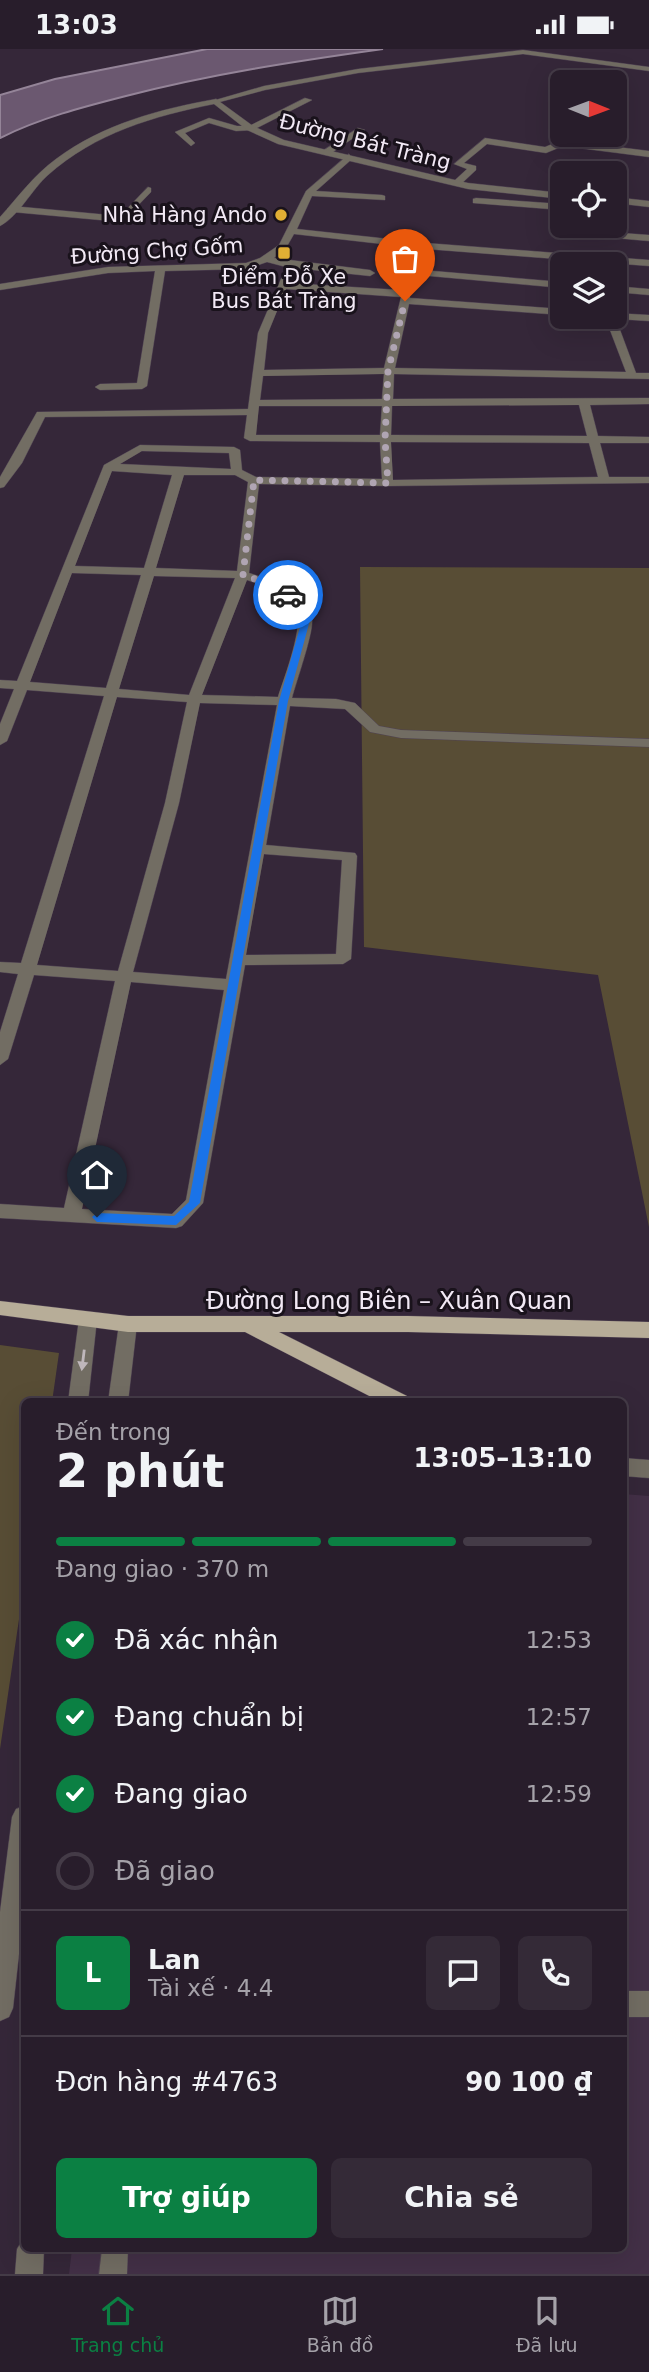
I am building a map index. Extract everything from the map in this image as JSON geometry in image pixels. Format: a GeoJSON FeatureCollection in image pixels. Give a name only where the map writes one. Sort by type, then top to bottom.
{"type":"FeatureCollection","features":[{"type":"Feature","properties":{"kind":"main road","name":"Đường Long Biên – Xuân Quan"},"geometry":{"type":"LineString","coordinates":[[0,1308],[128,1324],[558,1326],[649,1330]]}},
{"type":"Feature","properties":{"kind":"main road"},"geometry":{"type":"LineString","coordinates":[[246,1324],[392,1398]]}},
{"type":"Feature","properties":{"kind":"street"},"geometry":{"type":"LineString","coordinates":[[0,223],[41,176],[74,149],[102,134],[182,107],[264,88],[358,71],[523,52],[649,69]]}},
{"type":"Feature","properties":{"kind":"street"},"geometry":{"type":"LineString","coordinates":[[191,143],[179,132],[209,120],[236,129],[249,128],[308,100]]}},
{"type":"Feature","properties":{"kind":"street","name":"Đường Bát Tràng"},"geometry":{"type":"LineString","coordinates":[[216,101],[249,128],[281,142],[457,183],[550,195]]}},
{"type":"Feature","properties":{"kind":"street"},"geometry":{"type":"LineString","coordinates":[[327,152],[361,130]]}},
{"type":"Feature","properties":{"kind":"street"},"geometry":{"type":"LineString","coordinates":[[457,183],[473,168],[458,164],[485,141],[545,150],[562,143],[649,154]]}},
{"type":"Feature","properties":{"kind":"street","name":"Đường Chợ Gốm"},"geometry":{"type":"LineString","coordinates":[[0,287],[108,270],[247,266],[269,260],[280,251],[292,231],[309,193],[349,157]]}},
{"type":"Feature","properties":{"kind":"street"},"geometry":{"type":"LineString","coordinates":[[12,209],[119,223],[148,190]]}},
{"type":"Feature","properties":{"kind":"street"},"geometry":{"type":"LineString","coordinates":[[309,193],[382,198]]}},
{"type":"Feature","properties":{"kind":"street"},"geometry":{"type":"LineString","coordinates":[[476,201],[550,206]]}},
{"type":"Feature","properties":{"kind":"street"},"geometry":{"type":"LineString","coordinates":[[627,201],[649,204]]}},
{"type":"Feature","properties":{"kind":"street"},"geometry":{"type":"LineString","coordinates":[[292,231],[550,258]]}},
{"type":"Feature","properties":{"kind":"street"},"geometry":{"type":"LineString","coordinates":[[627,235],[649,238]]}},
{"type":"Feature","properties":{"kind":"street"},"geometry":{"type":"LineString","coordinates":[[102,257],[108,270]]}},
{"type":"Feature","properties":{"kind":"street"},"geometry":{"type":"LineString","coordinates":[[269,260],[291,265],[370,273]]}},
{"type":"Feature","properties":{"kind":"street"},"geometry":{"type":"LineString","coordinates":[[627,263],[649,263]]}},
{"type":"Feature","properties":{"kind":"street"},"geometry":{"type":"LineString","coordinates":[[250,438],[263,333],[291,265]]}},
{"type":"Feature","properties":{"kind":"street"},"geometry":{"type":"LineString","coordinates":[[100,387],[142,386],[161,267]]}},
{"type":"Feature","properties":{"kind":"street"},"geometry":{"type":"LineString","coordinates":[[410,272],[550,284]]}},
{"type":"Feature","properties":{"kind":"street"},"geometry":{"type":"LineString","coordinates":[[282,286],[405,295],[388,371],[385,440],[388,483]]}},
{"type":"Feature","properties":{"kind":"street"},"geometry":{"type":"LineString","coordinates":[[627,290],[649,292]]}},
{"type":"Feature","properties":{"kind":"street"},"geometry":{"type":"LineString","coordinates":[[405,301],[550,311]]}},
{"type":"Feature","properties":{"kind":"street"},"geometry":{"type":"LineString","coordinates":[[627,317],[649,318]]}},
{"type":"Feature","properties":{"kind":"street"},"geometry":{"type":"LineString","coordinates":[[616,329],[632,376]]}},
{"type":"Feature","properties":{"kind":"street"},"geometry":{"type":"LineString","coordinates":[[260,373],[388,371],[649,376]]}},
{"type":"Feature","properties":{"kind":"street"},"geometry":{"type":"LineString","coordinates":[[553,375],[555,402]]}},
{"type":"Feature","properties":{"kind":"street"},"geometry":{"type":"LineString","coordinates":[[0,485],[16,463],[41,414],[386,404],[649,401]]}},
{"type":"Feature","properties":{"kind":"street"},"geometry":{"type":"LineString","coordinates":[[584,403],[604,481]]}},
{"type":"Feature","properties":{"kind":"street"},"geometry":{"type":"LineString","coordinates":[[0,741],[108,467],[140,448],[234,450],[250,438],[649,440]]}},
{"type":"Feature","properties":{"kind":"street"},"geometry":{"type":"LineString","coordinates":[[234,450],[237,472]]}},
{"type":"Feature","properties":{"kind":"street"},"geometry":{"type":"LineString","coordinates":[[108,467],[179,473],[237,472],[254,480],[388,483],[649,480]]}},
{"type":"Feature","properties":{"kind":"street"},"geometry":{"type":"LineString","coordinates":[[0,1059],[179,473]]}},
{"type":"Feature","properties":{"kind":"street"},"geometry":{"type":"LineString","coordinates":[[71,1216],[124,977],[172,803],[194,699],[243,575],[254,480]]}},
{"type":"Feature","properties":{"kind":"street"},"geometry":{"type":"LineString","coordinates":[[0,1212],[176,1221],[194,1203],[284,701],[306,620],[303,610],[276,586],[243,575],[68,569]]}},
{"type":"Feature","properties":{"kind":"street"},"geometry":{"type":"LineString","coordinates":[[0,684],[194,699],[336,703],[350,706],[375,729],[401,734],[649,743]]}},
{"type":"Feature","properties":{"kind":"street"},"geometry":{"type":"LineString","coordinates":[[238,960],[343,959],[350,856],[258,849]]}},
{"type":"Feature","properties":{"kind":"street"},"geometry":{"type":"LineString","coordinates":[[0,967],[234,985]]}},
{"type":"Feature","properties":{"kind":"street"},"geometry":{"type":"LineString","coordinates":[[78,1398],[88,1319]]}},
{"type":"Feature","properties":{"kind":"street"},"geometry":{"type":"LineString","coordinates":[[119,1398],[128,1324]]}},
{"type":"Feature","properties":{"kind":"street"},"geometry":{"type":"LineString","coordinates":[[627,1467],[649,1469]]}},
{"type":"Feature","properties":{"kind":"street"},"geometry":{"type":"LineString","coordinates":[[0,2008],[21,1841]]}},
{"type":"Feature","properties":{"kind":"street"},"geometry":{"type":"LineString","coordinates":[[627,2004],[649,2004]]}},
{"type":"Feature","properties":{"kind":"street"},"geometry":{"type":"LineString","coordinates":[[29,2274],[31,2252]]}},
{"type":"Feature","properties":{"kind":"street"},"geometry":{"type":"LineString","coordinates":[[114,2274],[115,2252]]}},
{"type":"Feature","properties":{"kind":"shaded area"},"geometry":{"type":"Polygon","coordinates":[[[207,49],[383,49],[254,69],[158,88],[62,114],[0,138],[0,95],[55,79],[207,49]]]}},
{"type":"Feature","properties":{"kind":"shaded area"},"geometry":{"type":"Polygon","coordinates":[[[360,567],[649,568],[649,1227],[598,975],[364,947],[360,567]]]}},
{"type":"Feature","properties":{"kind":"shaded area"},"geometry":{"type":"Polygon","coordinates":[[[0,1345],[59,1353],[53,1398],[21,1398],[21,1606],[0,1749],[0,1345]]]}},
{"type":"Feature","properties":{"kind":"shaded area"},"geometry":{"type":"Polygon","coordinates":[[[627,1494],[649,1496],[649,2274],[69,2274],[72,2252],[627,2252],[627,1494]]]}},
{"type":"Feature","properties":{"kind":"way so far"},"geometry":{"type":"LineString","coordinates":[[288,595],[276,586],[243,575],[254,480],[388,483],[385,440],[388,371],[405,301]]}},
{"type":"Feature","properties":{"kind":"place","name":"Nhà Hàng Ando"},"geometry":{"type":"Point","coordinates":[281,215]}},
{"type":"Feature","properties":{"kind":"place","name":"Điểm Đỗ Xe Bus Bát Tràng"},"geometry":{"type":"Point","coordinates":[284,253]}},
{"type":"Feature","properties":{"kind":"route"},"geometry":{"type":"LineString","coordinates":[[97,1217],[176,1221],[194,1203],[284,701],[306,620],[300,605],[288,595]]}}]}
